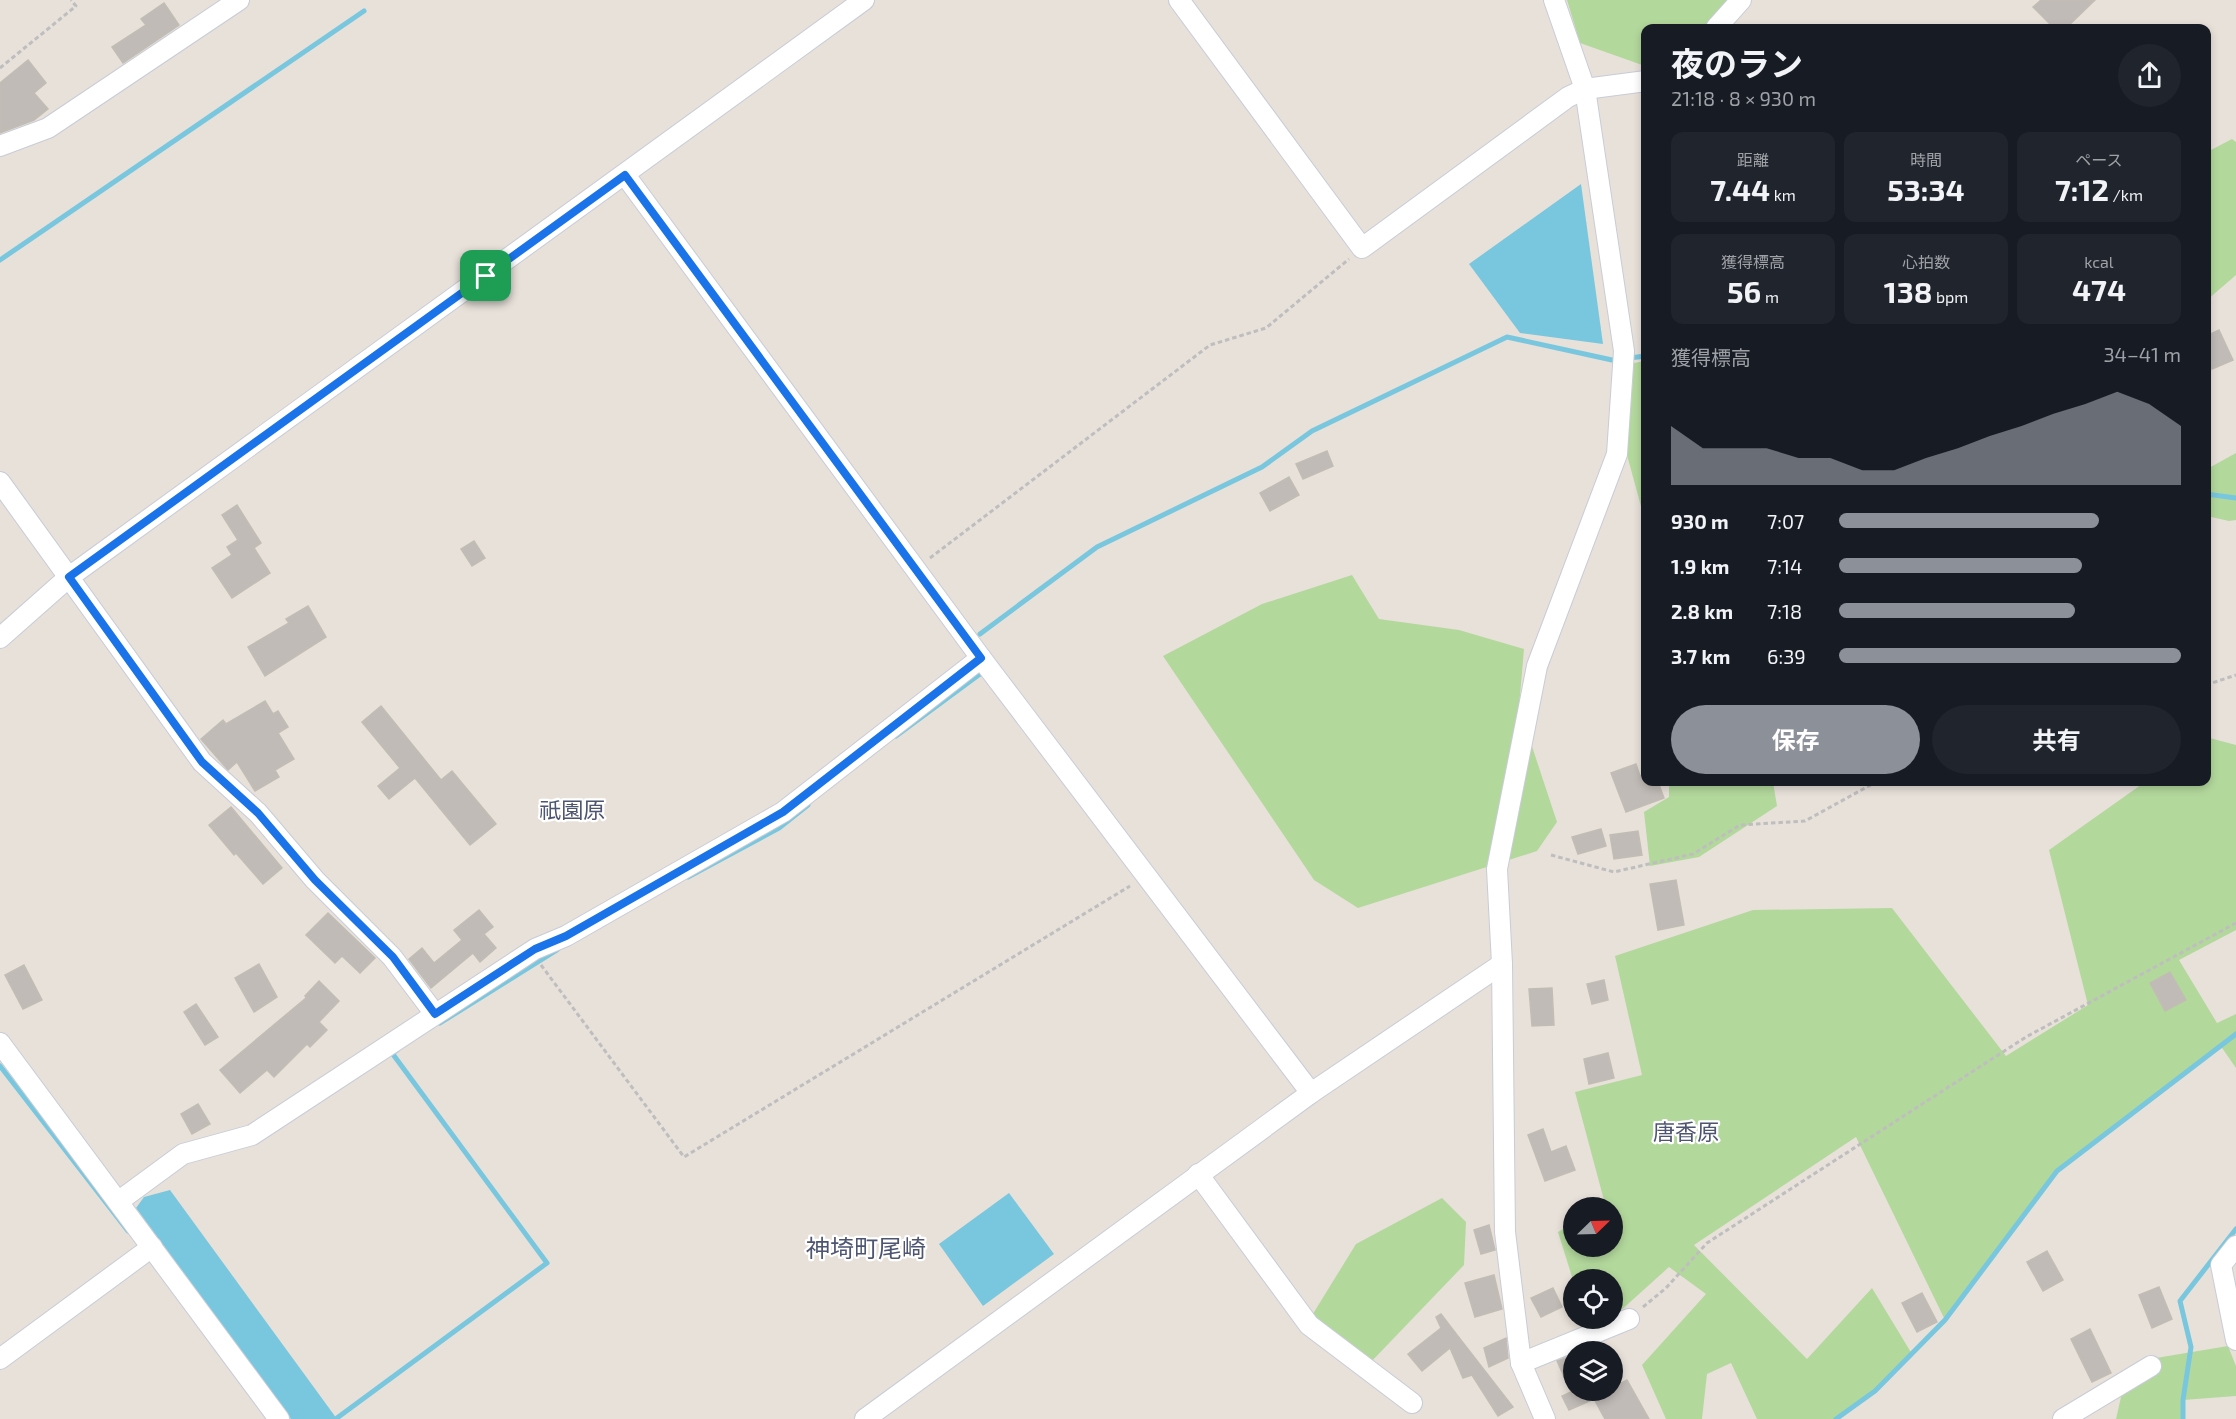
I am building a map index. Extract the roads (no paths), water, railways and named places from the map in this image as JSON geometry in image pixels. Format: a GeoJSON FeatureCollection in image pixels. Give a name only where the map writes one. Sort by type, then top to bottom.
{"type":"FeatureCollection","features":[{"type":"Feature","properties":{"kind":"street"},"geometry":{"type":"LineString","coordinates":[[0,146],[48,128],[120,82],[239,0]]}},
{"type":"Feature","properties":{"kind":"street"},"geometry":{"type":"LineString","coordinates":[[0,638],[69,577],[864,0]]}},
{"type":"Feature","properties":{"kind":"street"},"geometry":{"type":"LineString","coordinates":[[1179,0],[1362,248],[1568,97],[1585,89],[1641,82]]}},
{"type":"Feature","properties":{"kind":"street"},"geometry":{"type":"LineString","coordinates":[[1545,1419],[1521,1364],[1505,1232],[1502,964],[1497,869],[1538,666],[1617,453],[1624,360],[1585,89],[1554,0]]}},
{"type":"Feature","properties":{"kind":"street"},"geometry":{"type":"LineString","coordinates":[[1720,24],[1741,0]]}},
{"type":"Feature","properties":{"kind":"street"},"geometry":{"type":"LineString","coordinates":[[625,175],[981,658],[1311,1093]]}},
{"type":"Feature","properties":{"kind":"street"},"geometry":{"type":"LineString","coordinates":[[0,482],[202,762],[258,813],[315,880],[393,957],[435,1014]]}},
{"type":"Feature","properties":{"kind":"street"},"geometry":{"type":"LineString","coordinates":[[119,1201],[183,1154],[252,1135],[535,949],[566,936],[783,812],[981,658]]}},
{"type":"Feature","properties":{"kind":"street"},"geometry":{"type":"LineString","coordinates":[[865,1419],[1311,1093],[1502,964]]}},
{"type":"Feature","properties":{"kind":"street"},"geometry":{"type":"LineString","coordinates":[[0,1043],[279,1419]]}},
{"type":"Feature","properties":{"kind":"street"},"geometry":{"type":"LineString","coordinates":[[1198,1174],[1309,1325],[1412,1403]]}},
{"type":"Feature","properties":{"kind":"street"},"geometry":{"type":"LineString","coordinates":[[0,1359],[142,1232]]}},
{"type":"Feature","properties":{"kind":"street"},"geometry":{"type":"LineString","coordinates":[[2236,1246],[2221,1265],[2236,1340]]}},
{"type":"Feature","properties":{"kind":"street"},"geometry":{"type":"LineString","coordinates":[[1521,1364],[1629,1319]]}},
{"type":"Feature","properties":{"kind":"street"},"geometry":{"type":"LineString","coordinates":[[2063,1419],[2151,1366]]}},
{"type":"Feature","properties":{"kind":"water"},"geometry":{"type":"Polygon","coordinates":[[[1581,184],[1603,344],[1520,333],[1469,264],[1581,184]]]}},
{"type":"Feature","properties":{"kind":"water"},"geometry":{"type":"Polygon","coordinates":[[[170,1190],[337,1419],[291,1419],[136,1208],[144,1197],[170,1190]]]}},
{"type":"Feature","properties":{"kind":"water"},"geometry":{"type":"Polygon","coordinates":[[[1009,1193],[1054,1254],[983,1306],[939,1244],[1009,1193]]]}},
{"type":"Feature","properties":{"kind":"waterway"},"geometry":{"type":"LineString","coordinates":[[0,260],[364,11]]}},
{"type":"Feature","properties":{"kind":"waterway"},"geometry":{"type":"LineString","coordinates":[[980,634],[1097,547],[1262,467],[1312,431],[1507,337],[1612,360],[1641,357]]}},
{"type":"Feature","properties":{"kind":"waterway"},"geometry":{"type":"LineString","coordinates":[[2211,495],[2236,498]]}},
{"type":"Feature","properties":{"kind":"waterway"},"geometry":{"type":"LineString","coordinates":[[896,736],[984,671]]}},
{"type":"Feature","properties":{"kind":"waterway"},"geometry":{"type":"LineString","coordinates":[[688,877],[779,828],[808,805]]}},
{"type":"Feature","properties":{"kind":"waterway"},"geometry":{"type":"LineString","coordinates":[[440,1023],[557,950]]}},
{"type":"Feature","properties":{"kind":"waterway"},"geometry":{"type":"LineString","coordinates":[[1836,1419],[1875,1391],[1945,1320],[2057,1171],[2236,1034]]}},
{"type":"Feature","properties":{"kind":"waterway"},"geometry":{"type":"LineString","coordinates":[[337,1418],[547,1263],[392,1053],[397,1050]]}},
{"type":"Feature","properties":{"kind":"waterway"},"geometry":{"type":"LineString","coordinates":[[0,1066],[128,1231]]}},
{"type":"Feature","properties":{"kind":"waterway"},"geometry":{"type":"LineString","coordinates":[[2183,1419],[2183,1400],[2191,1347],[2180,1301],[2236,1229]]}},
{"type":"Feature","properties":{"kind":"district","name":"祇園原"},"geometry":{"type":"Point","coordinates":[572,810]}},
{"type":"Feature","properties":{"kind":"district","name":"唐香原"},"geometry":{"type":"Point","coordinates":[1686,1132]}},
{"type":"Feature","properties":{"kind":"district","name":"神埼町尾崎"},"geometry":{"type":"Point","coordinates":[866,1249]}}]}
